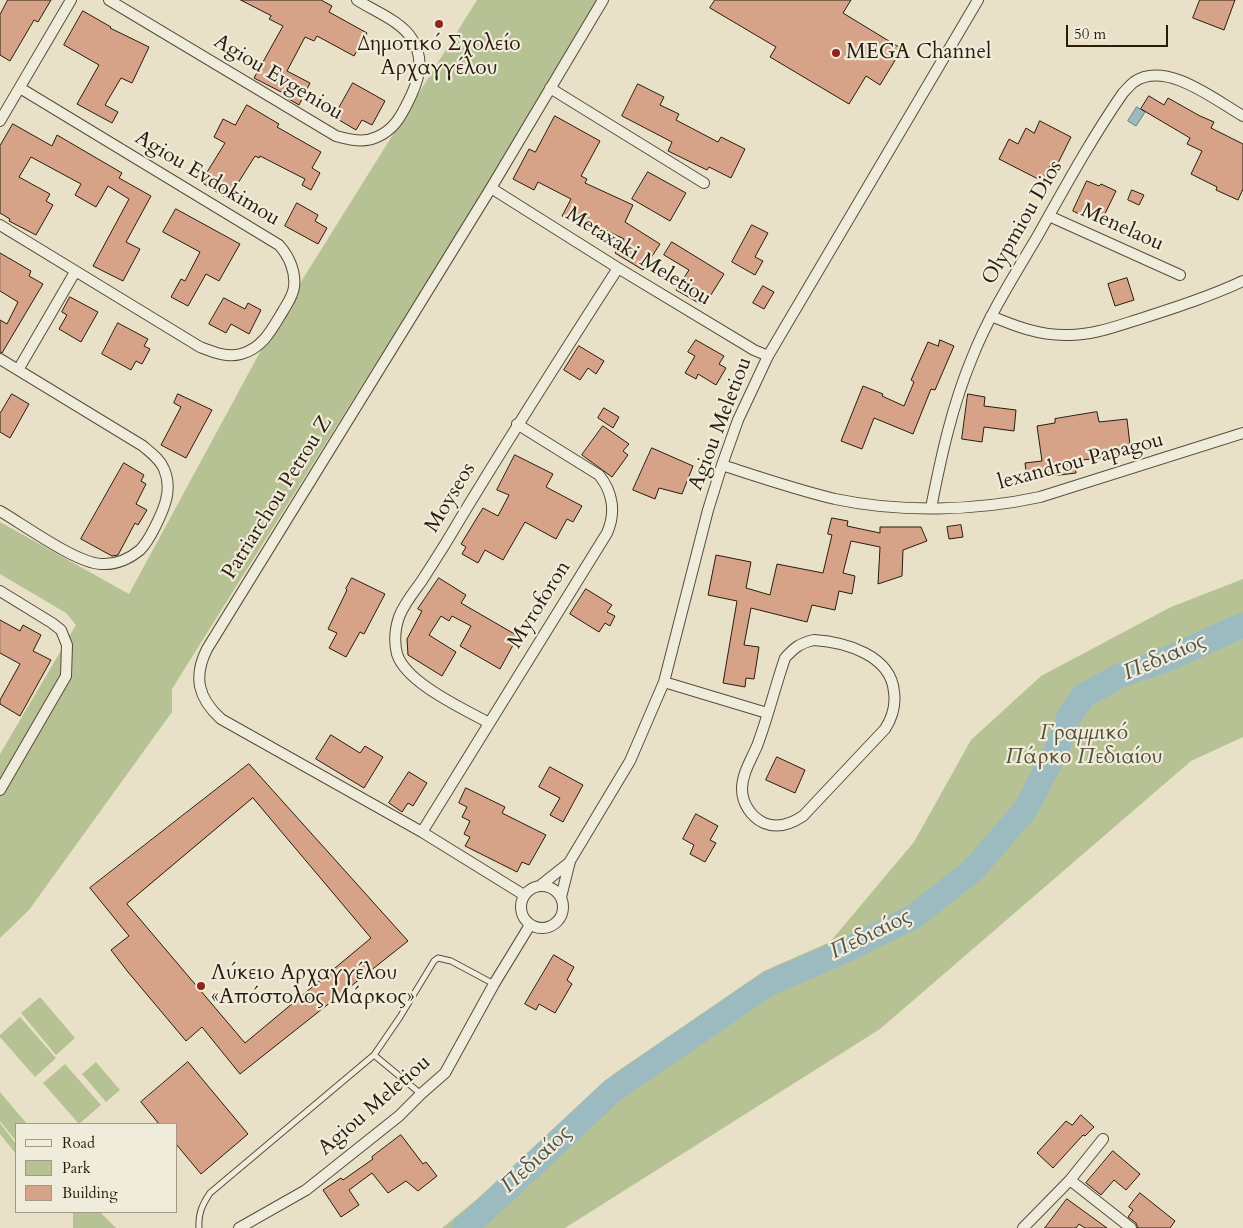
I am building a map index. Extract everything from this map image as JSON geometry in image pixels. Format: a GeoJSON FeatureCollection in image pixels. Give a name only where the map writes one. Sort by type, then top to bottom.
{"type":"FeatureCollection","features":[{"type":"Feature","properties":{"kind":"street"},"geometry":{"type":"LineString","coordinates":[[0,121],[71,0]]}},
{"type":"Feature","properties":{"kind":"street","name":"Agiou Evgeniou"},"geometry":{"type":"LineString","coordinates":[[109,0],[336,136],[363,141],[376,138],[394,126],[417,85],[420,67],[417,48],[406,31],[357,0]]}},
{"type":"Feature","properties":{"kind":"street","name":"Patriarchou Petrou Z"},"geometry":{"type":"LineString","coordinates":[[524,895],[422,832],[221,719],[211,710],[202,696],[200,686],[201,666],[207,649],[491,188],[603,0]]}},
{"type":"Feature","properties":{"kind":"street","name":"Agiou Meletiou"},"geometry":{"type":"LineString","coordinates":[[562,897],[570,861],[630,760],[664,682],[708,510],[738,420],[768,356],[978,0]]}},
{"type":"Feature","properties":{"kind":"street","name":"Olypmiou Dios"},"geometry":{"type":"LineString","coordinates":[[931,508],[941,460],[972,357],[991,316],[1123,93],[1134,83],[1153,76],[1166,76],[1179,79],[1243,116]]}},
{"type":"Feature","properties":{"kind":"street","name":"Agiou Evdokimou"},"geometry":{"type":"LineString","coordinates":[[0,225],[200,347],[225,355],[239,355],[258,346],[269,335],[293,294],[294,276],[288,258],[270,238],[20,88]]}},
{"type":"Feature","properties":{"kind":"street"},"geometry":{"type":"LineString","coordinates":[[550,88],[704,183]]}},
{"type":"Feature","properties":{"kind":"street","name":"Metaxaki Meletiou"},"geometry":{"type":"LineString","coordinates":[[491,188],[618,268],[754,350],[768,356]]}},
{"type":"Feature","properties":{"kind":"street","name":"Menelaou"},"geometry":{"type":"LineString","coordinates":[[1049,216],[1180,275]]}},
{"type":"Feature","properties":{"kind":"street","name":"Moyseos"},"geometry":{"type":"LineString","coordinates":[[489,723],[422,684],[409,674],[398,656],[395,635],[396,626],[404,607],[440,552],[517,424],[618,268]]}},
{"type":"Feature","properties":{"kind":"street"},"geometry":{"type":"LineString","coordinates":[[18,370],[75,272]]}},
{"type":"Feature","properties":{"kind":"street"},"geometry":{"type":"LineString","coordinates":[[991,316],[1018,328],[1034,332],[1065,336],[1084,334],[1106,330],[1164,312],[1243,281]]}},
{"type":"Feature","properties":{"kind":"street"},"geometry":{"type":"LineString","coordinates":[[0,360],[152,453],[164,468],[167,484],[165,507],[142,548],[131,556],[113,563],[101,564],[79,559],[0,511]]}},
{"type":"Feature","properties":{"kind":"street","name":"Myroforon"},"geometry":{"type":"LineString","coordinates":[[422,832],[607,534],[610,525],[612,514],[610,493],[599,475],[517,424]]}},
{"type":"Feature","properties":{"kind":"street","name":"lexandrou Papagou"},"geometry":{"type":"LineString","coordinates":[[722,465],[837,499],[895,506],[968,508],[1013,503],[1040,497],[1243,434]]}},
{"type":"Feature","properties":{"kind":"street"},"geometry":{"type":"LineString","coordinates":[[0,591],[61,630],[67,645],[66,676],[0,790]]}},
{"type":"Feature","properties":{"kind":"street"},"geometry":{"type":"LineString","coordinates":[[814,640],[825,641],[861,651],[874,658],[884,666],[894,684],[894,710],[885,729],[803,816],[793,823],[786,825],[776,826],[758,820],[748,808],[743,796],[744,775],[757,745],[767,713],[785,658],[793,648],[801,643],[814,640]]}},
{"type":"Feature","properties":{"kind":"street"},"geometry":{"type":"LineString","coordinates":[[664,682],[767,713]]}},
{"type":"Feature","properties":{"kind":"street","name":"Agiou Meletiou"},"geometry":{"type":"LineString","coordinates":[[541,885],[570,861]]}},
{"type":"Feature","properties":{"kind":"street"},"geometry":{"type":"LineString","coordinates":[[541,885],[554,889],[562,897],[563,903],[562,914],[556,923],[546,928],[530,925],[524,919],[521,911],[521,902],[524,895],[531,888],[541,885]]}},
{"type":"Feature","properties":{"kind":"street","name":"Agiou Meletiou"},"geometry":{"type":"LineString","coordinates":[[239,1228],[306,1190],[399,1116],[445,1073],[494,984],[530,925]]}},
{"type":"Feature","properties":{"kind":"street"},"geometry":{"type":"LineString","coordinates":[[1023,1228],[1070,1180],[1103,1139]]}},
{"type":"Feature","properties":{"kind":"street"},"geometry":{"type":"LineString","coordinates":[[1070,1180],[1131,1228]]}},
{"type":"Feature","properties":{"kind":"lane"},"geometry":{"type":"LineString","coordinates":[[198,1228],[201,1206],[210,1193],[374,1056],[434,961],[438,958],[451,961],[494,984]]}},
{"type":"Feature","properties":{"kind":"lane"},"geometry":{"type":"LineString","coordinates":[[374,1056],[421,1094]]}},
{"type":"Feature","properties":{"kind":"green space"},"geometry":{"type":"Polygon","coordinates":[[[477,0],[603,0],[172,689],[172,712],[29,910],[0,938],[0,754],[76,625],[66,613],[0,574],[0,522],[129,594],[279,317],[477,0]]]}},
{"type":"Feature","properties":{"kind":"green space","name":"Γραμμικό Πάρκο Πεδιαίου"},"geometry":{"type":"Polygon","coordinates":[[[1243,579],[1243,737],[1191,761],[880,1029],[565,1228],[442,1228],[476,1200],[615,1073],[764,971],[830,942],[914,842],[971,740],[1041,676],[1171,607],[1243,579]]]}},
{"type":"Feature","properties":{"kind":"green space"},"geometry":{"type":"Polygon","coordinates":[[[40,997],[75,1038],[56,1055],[21,1013],[40,997]]]}},
{"type":"Feature","properties":{"kind":"green space"},"geometry":{"type":"Polygon","coordinates":[[[20,1017],[56,1058],[35,1077],[0,1037],[20,1017]]]}},
{"type":"Feature","properties":{"kind":"green space"},"geometry":{"type":"Polygon","coordinates":[[[96,1062],[120,1090],[106,1102],[82,1074],[96,1062]]]}},
{"type":"Feature","properties":{"kind":"green space"},"geometry":{"type":"Polygon","coordinates":[[[65,1064],[101,1105],[78,1123],[43,1083],[65,1064]]]}},
{"type":"Feature","properties":{"kind":"green space"},"geometry":{"type":"Polygon","coordinates":[[[0,1092],[26,1123],[15,1123],[15,1140],[0,1121],[0,1092]]]}},
{"type":"Feature","properties":{"kind":"green space"},"geometry":{"type":"Polygon","coordinates":[[[0,1123],[15,1143],[15,1153],[0,1134],[0,1123]]]}},
{"type":"Feature","properties":{"kind":"green space"},"geometry":{"type":"Polygon","coordinates":[[[73,1213],[101,1213],[116,1228],[73,1228],[73,1213]]]}},
{"type":"Feature","properties":{"kind":"water"},"geometry":{"type":"Polygon","coordinates":[[[1137,107],[1145,112],[1136,126],[1128,121],[1137,107]]]}},
{"type":"Feature","properties":{"kind":"building"},"geometry":{"type":"Polygon","coordinates":[[[8,0],[51,0],[38,22],[34,20],[10,61],[0,55],[0,15],[8,0]]]}},
{"type":"Feature","properties":{"kind":"building"},"geometry":{"type":"Polygon","coordinates":[[[241,0],[321,0],[332,6],[329,12],[367,33],[354,56],[317,36],[314,41],[305,37],[287,71],[310,83],[299,105],[287,98],[289,96],[254,78],[283,26],[269,19],[271,16],[241,0]]]}},
{"type":"Feature","properties":{"kind":"building","name":"MEGA Channel"},"geometry":{"type":"Polygon","coordinates":[[[715,0],[851,0],[843,13],[902,49],[880,85],[866,76],[849,104],[770,57],[776,47],[710,8],[715,0]]]}},
{"type":"Feature","properties":{"kind":"building"},"geometry":{"type":"Polygon","coordinates":[[[1200,0],[1235,0],[1224,30],[1193,18],[1200,0]]]}},
{"type":"Feature","properties":{"kind":"building"},"geometry":{"type":"Polygon","coordinates":[[[83,11],[110,28],[149,47],[132,83],[121,78],[105,105],[118,112],[112,123],[77,104],[99,65],[64,45],[83,11]]]}},
{"type":"Feature","properties":{"kind":"building"},"geometry":{"type":"Polygon","coordinates":[[[353,83],[385,101],[372,125],[362,120],[356,130],[334,117],[353,83]]]}},
{"type":"Feature","properties":{"kind":"building"},"geometry":{"type":"Polygon","coordinates":[[[638,84],[664,97],[660,105],[679,114],[676,120],[718,142],[721,137],[745,149],[731,178],[709,167],[707,170],[668,151],[672,142],[622,116],[638,84]]]}},
{"type":"Feature","properties":{"kind":"building"},"geometry":{"type":"Polygon","coordinates":[[[1149,96],[1164,105],[1168,98],[1214,122],[1211,128],[1243,144],[1243,189],[1238,200],[1216,190],[1217,187],[1191,174],[1202,151],[1187,144],[1190,138],[1141,109],[1149,96]]]}},
{"type":"Feature","properties":{"kind":"building"},"geometry":{"type":"Polygon","coordinates":[[[247,105],[279,124],[277,127],[321,152],[312,168],[320,173],[311,190],[302,185],[305,179],[260,156],[259,158],[255,156],[228,199],[201,182],[225,143],[214,137],[223,119],[235,125],[247,105]]]}},
{"type":"Feature","properties":{"kind":"building"},"geometry":{"type":"Polygon","coordinates":[[[555,116],[600,141],[581,176],[587,179],[585,183],[633,205],[625,222],[660,244],[643,270],[615,253],[624,239],[589,222],[586,227],[562,216],[571,199],[538,182],[534,190],[513,179],[529,149],[535,152],[555,116]]]}},
{"type":"Feature","properties":{"kind":"building"},"geometry":{"type":"Polygon","coordinates":[[[1040,121],[1071,137],[1057,165],[1052,162],[1042,181],[999,159],[1009,139],[1018,144],[1026,128],[1034,133],[1040,121]]]}},
{"type":"Feature","properties":{"kind":"building"},"geometry":{"type":"Polygon","coordinates":[[[13,124],[52,146],[57,135],[122,173],[119,178],[151,196],[126,242],[140,249],[123,281],[93,266],[129,199],[108,186],[96,207],[75,195],[81,184],[31,157],[19,177],[50,194],[46,201],[53,205],[36,235],[9,221],[10,219],[0,213],[0,146],[13,124]]]}},
{"type":"Feature","properties":{"kind":"building"},"geometry":{"type":"Polygon","coordinates":[[[648,172],[686,193],[670,221],[632,199],[648,172]]]}},
{"type":"Feature","properties":{"kind":"building"},"geometry":{"type":"Polygon","coordinates":[[[1087,181],[1099,186],[1101,184],[1116,191],[1100,224],[1073,211],[1087,181]]]}},
{"type":"Feature","properties":{"kind":"building"},"geometry":{"type":"Polygon","coordinates":[[[1132,190],[1144,195],[1139,205],[1128,200],[1132,190]]]}},
{"type":"Feature","properties":{"kind":"building"},"geometry":{"type":"Polygon","coordinates":[[[297,203],[318,215],[315,221],[327,228],[318,244],[285,226],[297,203]]]}},
{"type":"Feature","properties":{"kind":"building"},"geometry":{"type":"Polygon","coordinates":[[[176,209],[240,244],[219,281],[206,274],[188,306],[171,297],[181,279],[185,281],[200,252],[163,232],[176,209]]]}},
{"type":"Feature","properties":{"kind":"building"},"geometry":{"type":"Polygon","coordinates":[[[752,225],[768,233],[755,257],[763,261],[755,275],[732,262],[752,225]]]}},
{"type":"Feature","properties":{"kind":"building"},"geometry":{"type":"Polygon","coordinates":[[[672,242],[724,274],[704,306],[676,290],[689,270],[664,255],[672,242]]]}},
{"type":"Feature","properties":{"kind":"building"},"geometry":{"type":"Polygon","coordinates":[[[0,253],[31,271],[29,276],[43,284],[2,353],[0,352],[0,320],[7,324],[18,302],[0,291],[0,253]]]}},
{"type":"Feature","properties":{"kind":"building"},"geometry":{"type":"Polygon","coordinates":[[[1127,278],[1134,300],[1115,306],[1108,284],[1127,278]]]}},
{"type":"Feature","properties":{"kind":"building"},"geometry":{"type":"Polygon","coordinates":[[[763,286],[774,292],[764,309],[753,303],[763,286]]]}},
{"type":"Feature","properties":{"kind":"building"},"geometry":{"type":"Polygon","coordinates":[[[70,297],[98,312],[81,342],[59,329],[67,315],[62,312],[70,297]]]}},
{"type":"Feature","properties":{"kind":"building"},"geometry":{"type":"Polygon","coordinates":[[[224,298],[245,309],[248,303],[261,310],[249,334],[231,324],[226,333],[209,324],[224,298]]]}},
{"type":"Feature","properties":{"kind":"building"},"geometry":{"type":"Polygon","coordinates":[[[118,323],[148,339],[144,346],[150,349],[142,364],[136,361],[131,370],[102,354],[118,323]]]}},
{"type":"Feature","properties":{"kind":"building"},"geometry":{"type":"Polygon","coordinates":[[[696,340],[724,356],[719,364],[726,368],[716,385],[698,374],[696,379],[685,373],[695,356],[688,352],[696,340]]]}},
{"type":"Feature","properties":{"kind":"building"},"geometry":{"type":"Polygon","coordinates":[[[940,340],[954,346],[935,390],[931,389],[913,434],[874,418],[862,449],[841,441],[863,386],[883,394],[882,396],[904,406],[914,382],[911,380],[928,342],[938,346],[940,340]]]}},
{"type":"Feature","properties":{"kind":"building"},"geometry":{"type":"Polygon","coordinates":[[[579,346],[604,361],[596,374],[588,368],[580,380],[564,370],[579,346]]]}},
{"type":"Feature","properties":{"kind":"building"},"geometry":{"type":"Polygon","coordinates":[[[12,394],[29,404],[10,438],[0,432],[0,414],[12,394]]]}},
{"type":"Feature","properties":{"kind":"building"},"geometry":{"type":"Polygon","coordinates":[[[178,394],[212,410],[186,458],[161,445],[181,407],[174,403],[178,394]]]}},
{"type":"Feature","properties":{"kind":"building"},"geometry":{"type":"Polygon","coordinates":[[[968,394],[985,397],[984,406],[1016,410],[1014,431],[984,427],[982,442],[962,439],[968,394]]]}},
{"type":"Feature","properties":{"kind":"building"},"geometry":{"type":"Polygon","coordinates":[[[604,408],[619,417],[613,428],[598,418],[604,408]]]}},
{"type":"Feature","properties":{"kind":"building"},"geometry":{"type":"Polygon","coordinates":[[[1097,412],[1099,422],[1127,419],[1131,454],[1074,461],[1076,473],[1027,479],[1025,463],[1042,461],[1037,426],[1055,423],[1055,419],[1097,412]]]}},
{"type":"Feature","properties":{"kind":"building"},"geometry":{"type":"Polygon","coordinates":[[[603,426],[629,444],[623,451],[628,455],[612,477],[582,455],[603,426]]]}},
{"type":"Feature","properties":{"kind":"building"},"geometry":{"type":"Polygon","coordinates":[[[652,448],[693,466],[682,494],[659,488],[655,499],[633,490],[652,448]]]}},
{"type":"Feature","properties":{"kind":"building"},"geometry":{"type":"Polygon","coordinates":[[[515,455],[553,474],[546,487],[582,506],[573,522],[567,519],[556,539],[525,522],[503,560],[485,550],[478,563],[462,554],[466,547],[461,544],[483,508],[498,516],[509,495],[497,490],[515,455]]]}},
{"type":"Feature","properties":{"kind":"building"},"geometry":{"type":"Polygon","coordinates":[[[124,463],[144,475],[141,481],[146,484],[136,504],[147,510],[138,525],[135,523],[118,555],[112,556],[81,539],[124,463]]]}},
{"type":"Feature","properties":{"kind":"building"},"geometry":{"type":"Polygon","coordinates":[[[832,518],[848,521],[847,526],[880,533],[880,527],[921,527],[927,541],[903,550],[902,576],[878,584],[880,547],[851,541],[843,573],[855,576],[852,594],[839,591],[835,610],[812,605],[807,622],[751,608],[744,645],[759,647],[754,679],[746,678],[745,687],[723,683],[737,601],[708,595],[716,555],[751,562],[746,588],[770,595],[777,564],[823,573],[832,535],[828,534],[832,518]]]}},
{"type":"Feature","properties":{"kind":"building"},"geometry":{"type":"Polygon","coordinates":[[[961,525],[963,537],[949,539],[947,527],[961,525]]]}},
{"type":"Feature","properties":{"kind":"building"},"geometry":{"type":"Polygon","coordinates":[[[352,578],[385,594],[364,634],[360,632],[346,657],[329,648],[337,633],[328,629],[352,578]]]}},
{"type":"Feature","properties":{"kind":"building"},"geometry":{"type":"Polygon","coordinates":[[[439,578],[466,595],[461,603],[518,636],[500,669],[460,646],[471,626],[452,616],[449,621],[441,616],[429,635],[456,652],[442,676],[408,655],[407,639],[422,611],[418,609],[439,578]]]}},
{"type":"Feature","properties":{"kind":"building"},"geometry":{"type":"Polygon","coordinates":[[[586,589],[612,605],[607,612],[615,616],[610,626],[605,623],[599,632],[570,614],[586,589]]]}},
{"type":"Feature","properties":{"kind":"building"},"geometry":{"type":"Polygon","coordinates":[[[0,620],[20,631],[23,625],[41,635],[33,651],[51,660],[20,716],[0,704],[0,700],[20,664],[0,653],[0,620]]]}},
{"type":"Feature","properties":{"kind":"building"},"geometry":{"type":"Polygon","coordinates":[[[331,735],[360,753],[365,746],[383,757],[364,788],[316,759],[331,735]]]}},
{"type":"Feature","properties":{"kind":"building"},"geometry":{"type":"Polygon","coordinates":[[[777,757],[805,770],[795,793],[766,780],[777,757]]]}},
{"type":"Feature","properties":{"kind":"building"},"geometry":{"type":"Polygon","coordinates":[[[249,764],[408,941],[240,1074],[202,1027],[186,1041],[128,972],[111,950],[129,936],[90,888],[249,764]],[[253,798],[127,904],[245,1043],[371,938],[253,798]]]}},
{"type":"Feature","properties":{"kind":"building"},"geometry":{"type":"Polygon","coordinates":[[[550,767],[583,785],[563,822],[550,815],[560,798],[539,787],[550,767]]]}},
{"type":"Feature","properties":{"kind":"building"},"geometry":{"type":"Polygon","coordinates":[[[409,772],[427,783],[413,806],[408,803],[402,812],[389,803],[409,772]]]}},
{"type":"Feature","properties":{"kind":"building"},"geometry":{"type":"Polygon","coordinates":[[[466,788],[505,807],[502,813],[546,835],[529,865],[522,862],[517,872],[465,846],[470,837],[464,834],[470,821],[462,817],[467,807],[459,803],[466,788]]]}},
{"type":"Feature","properties":{"kind":"building"},"geometry":{"type":"Polygon","coordinates":[[[696,814],[718,826],[710,840],[716,843],[705,862],[690,854],[694,845],[683,839],[696,814]]]}},
{"type":"Feature","properties":{"kind":"building"},"geometry":{"type":"Polygon","coordinates":[[[554,955],[574,967],[567,980],[572,984],[555,1013],[539,1004],[536,1010],[525,1004],[554,955]]]}},
{"type":"Feature","properties":{"kind":"building"},"geometry":{"type":"Polygon","coordinates":[[[188,1062],[248,1134],[201,1174],[178,1146],[178,1123],[158,1123],[141,1102],[188,1062]]]}},
{"type":"Feature","properties":{"kind":"building"},"geometry":{"type":"Polygon","coordinates":[[[1081,1115],[1094,1127],[1085,1136],[1083,1135],[1053,1168],[1037,1153],[1066,1121],[1072,1125],[1081,1115]]]}},
{"type":"Feature","properties":{"kind":"building"},"geometry":{"type":"Polygon","coordinates":[[[401,1135],[423,1164],[426,1162],[437,1176],[418,1191],[406,1181],[388,1193],[372,1173],[349,1190],[359,1205],[341,1217],[323,1190],[341,1178],[343,1180],[373,1159],[372,1157],[401,1135]]]}},
{"type":"Feature","properties":{"kind":"building"},"geometry":{"type":"Polygon","coordinates":[[[1113,1151],[1140,1174],[1126,1190],[1114,1180],[1101,1195],[1086,1183],[1113,1151]]]}},
{"type":"Feature","properties":{"kind":"building"},"geometry":{"type":"Polygon","coordinates":[[[1140,1193],[1175,1221],[1170,1228],[1138,1228],[1136,1223],[1128,1217],[1133,1210],[1129,1207],[1140,1193]]]}},
{"type":"Feature","properties":{"kind":"building"},"geometry":{"type":"Polygon","coordinates":[[[1067,1199],[1107,1228],[1085,1228],[1079,1224],[1076,1228],[1045,1228],[1067,1199]]]}},
{"type":"Feature","properties":{"kind":"waterway","name":"Πεδιαίος"},"geometry":{"type":"LineString","coordinates":[[464,1228],[613,1090],[768,984],[844,951],[913,917],[973,870],[1025,810],[1056,751],[1069,717],[1083,696],[1121,675],[1163,661],[1243,625]]}},
{"type":"Feature","properties":{"kind":"place","name":"Δημοτικό Σχολείο Αρχαγγέλου"},"geometry":{"type":"Point","coordinates":[439,24]}},
{"type":"Feature","properties":{"kind":"place","name":"MEGA Channel"},"geometry":{"type":"Point","coordinates":[836,53]}},
{"type":"Feature","properties":{"kind":"place","name":"Λύκειο Αρχαγγέλου «Απόστολος Μάρκος»"},"geometry":{"type":"Point","coordinates":[201,986]}}]}
